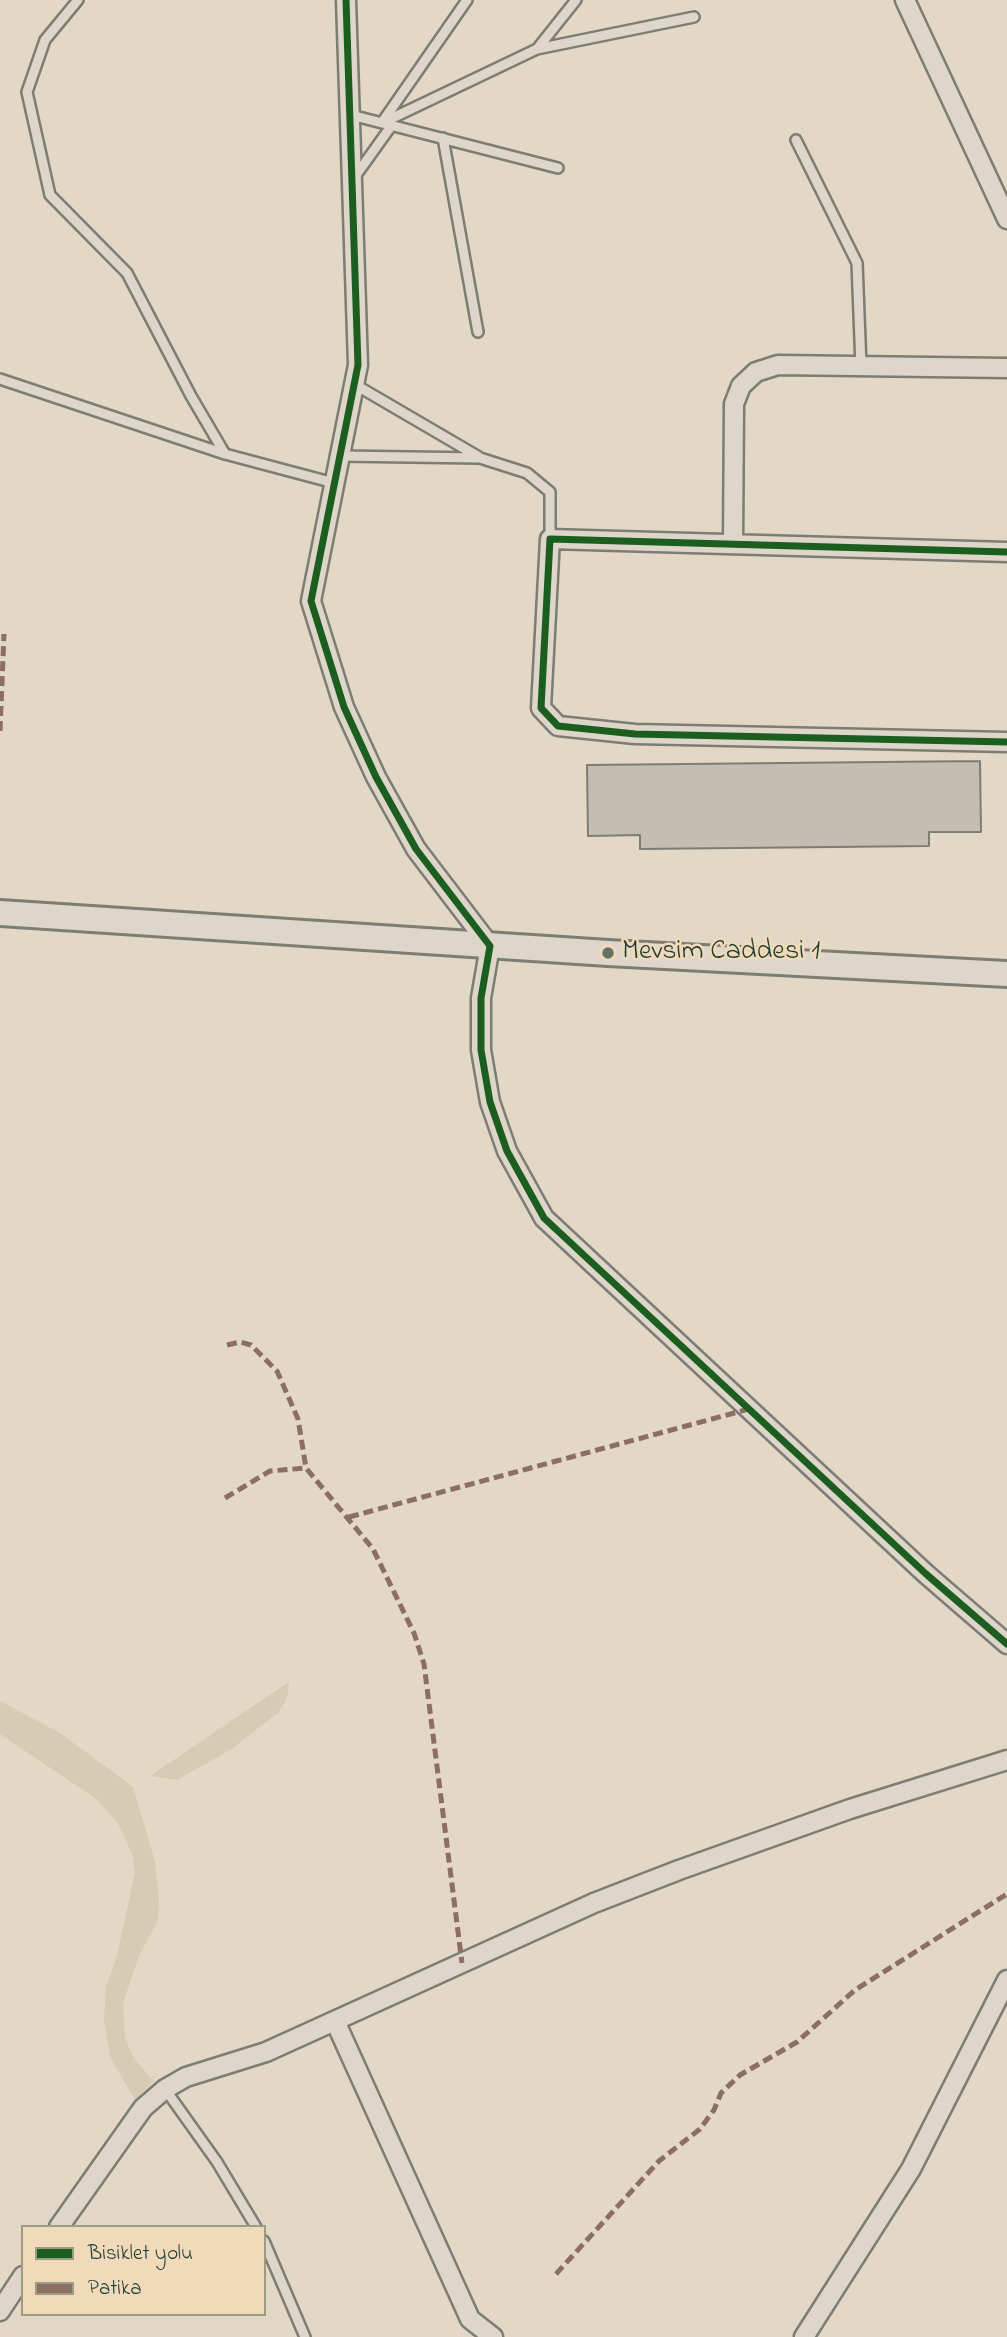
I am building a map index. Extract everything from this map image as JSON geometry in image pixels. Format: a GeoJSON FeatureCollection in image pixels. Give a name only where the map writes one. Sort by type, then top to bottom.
{"type":"FeatureCollection","features":[{"type":"Feature","properties":{"kind":"street"},"geometry":{"type":"LineString","coordinates":[[346,0],[358,365],[311,601],[331,672],[358,741],[395,813],[439,882],[490,946],[481,1011],[485,1076],[507,1151],[544,1218],[926,1574],[1007,1643]]}},
{"type":"Feature","properties":{"kind":"street"},"geometry":{"type":"LineString","coordinates":[[905,0],[1007,219]]}},
{"type":"Feature","properties":{"kind":"street"},"geometry":{"type":"LineString","coordinates":[[733,544],[734,404],[741,386],[756,372],[778,365],[1007,368]]}},
{"type":"Feature","properties":{"kind":"street"},"geometry":{"type":"LineString","coordinates":[[1007,552],[550,539],[541,708],[558,726],[635,734],[1007,742]]}},
{"type":"Feature","properties":{"kind":"street"},"geometry":{"type":"LineString","coordinates":[[0,913],[490,946],[1007,974]]}},
{"type":"Feature","properties":{"kind":"street"},"geometry":{"type":"LineString","coordinates":[[60,2225],[132,2120],[165,2089],[186,2077],[265,2052],[594,1903],[678,1870],[850,1809],[1007,1760]]}},
{"type":"Feature","properties":{"kind":"street"},"geometry":{"type":"LineString","coordinates":[[804,2337],[911,2169],[1007,1979]]}},
{"type":"Feature","properties":{"kind":"street"},"geometry":{"type":"LineString","coordinates":[[335,2021],[470,2319],[493,2337]]}},
{"type":"Feature","properties":{"kind":"street"},"geometry":{"type":"LineString","coordinates":[[0,2311],[21,2279]]}},
{"type":"Feature","properties":{"kind":"lane"},"geometry":{"type":"LineString","coordinates":[[78,0],[45,40],[27,92],[50,195],[127,273],[191,396],[225,454]]}},
{"type":"Feature","properties":{"kind":"lane"},"geometry":{"type":"LineString","coordinates":[[352,179],[467,0]]}},
{"type":"Feature","properties":{"kind":"lane"},"geometry":{"type":"LineString","coordinates":[[537,49],[576,0]]}},
{"type":"Feature","properties":{"kind":"lane"},"geometry":{"type":"LineString","coordinates":[[387,124],[537,49],[694,17]]}},
{"type":"Feature","properties":{"kind":"lane"},"geometry":{"type":"LineString","coordinates":[[351,116],[558,169]]}},
{"type":"Feature","properties":{"kind":"lane"},"geometry":{"type":"LineString","coordinates":[[443,138],[478,332]]}},
{"type":"Feature","properties":{"kind":"lane"},"geometry":{"type":"LineString","coordinates":[[796,140],[857,263],[861,366]]}},
{"type":"Feature","properties":{"kind":"lane"},"geometry":{"type":"LineString","coordinates":[[0,379],[225,454],[334,483]]}},
{"type":"Feature","properties":{"kind":"lane"},"geometry":{"type":"LineString","coordinates":[[354,384],[480,458],[527,473],[551,492],[550,539]]}},
{"type":"Feature","properties":{"kind":"lane"},"geometry":{"type":"LineString","coordinates":[[340,456],[480,458]]}},
{"type":"Feature","properties":{"kind":"lane"},"geometry":{"type":"LineString","coordinates":[[165,2089],[217,2162],[255,2225]]}},
{"type":"Feature","properties":{"kind":"lane"},"geometry":{"type":"LineString","coordinates":[[266,2246],[305,2337]]}},
{"type":"Feature","properties":{"kind":"shaded area"},"geometry":{"type":"Polygon","coordinates":[[[289,1682],[287,1698],[279,1712],[230,1750],[177,1780],[150,1776],[289,1682]]]}},
{"type":"Feature","properties":{"kind":"shaded area"},"geometry":{"type":"Polygon","coordinates":[[[0,1701],[60,1733],[133,1787],[155,1862],[159,1899],[158,1920],[139,1956],[123,2003],[125,2039],[135,2060],[154,2081],[135,2100],[110,2057],[104,2020],[106,1987],[117,1956],[135,1872],[132,1854],[118,1823],[95,1798],[0,1734],[0,1701]]]}},
{"type":"Feature","properties":{"kind":"building"},"geometry":{"type":"Polygon","coordinates":[[[980,761],[981,832],[929,832],[929,846],[640,849],[640,835],[588,836],[587,765],[980,761]]]}},
{"type":"Feature","properties":{"kind":"marked path"},"geometry":{"type":"LineString","coordinates":[[0,731],[4,634]]}},
{"type":"Feature","properties":{"kind":"marked path"},"geometry":{"type":"LineString","coordinates":[[227,1345],[240,1342],[251,1345],[277,1371],[298,1419],[306,1468],[373,1549],[414,1633],[424,1664],[462,1963]]}},
{"type":"Feature","properties":{"kind":"marked path"},"geometry":{"type":"LineString","coordinates":[[349,1517],[749,1409]]}},
{"type":"Feature","properties":{"kind":"marked path"},"geometry":{"type":"LineString","coordinates":[[225,1498],[270,1471],[306,1468]]}},
{"type":"Feature","properties":{"kind":"marked path"},"geometry":{"type":"LineString","coordinates":[[556,2274],[659,2161],[700,2129],[714,2110],[721,2093],[740,2075],[797,2042],[855,1990],[1007,1894]]}},
{"type":"Feature","properties":{"kind":"cycle path"},"geometry":{"type":"LineString","coordinates":[[346,0],[358,365],[311,601],[344,707],[376,777],[416,849],[490,946],[481,998],[481,1050],[490,1102],[507,1151],[544,1218],[926,1574],[1007,1644]]}},
{"type":"Feature","properties":{"kind":"cycle path"},"geometry":{"type":"LineString","coordinates":[[1007,552],[550,539],[541,708],[558,726],[635,734],[1007,742]]}},
{"type":"Feature","properties":{"kind":"place","name":"Mevsim Caddesi 1"},"geometry":{"type":"Point","coordinates":[608,953]}}]}
